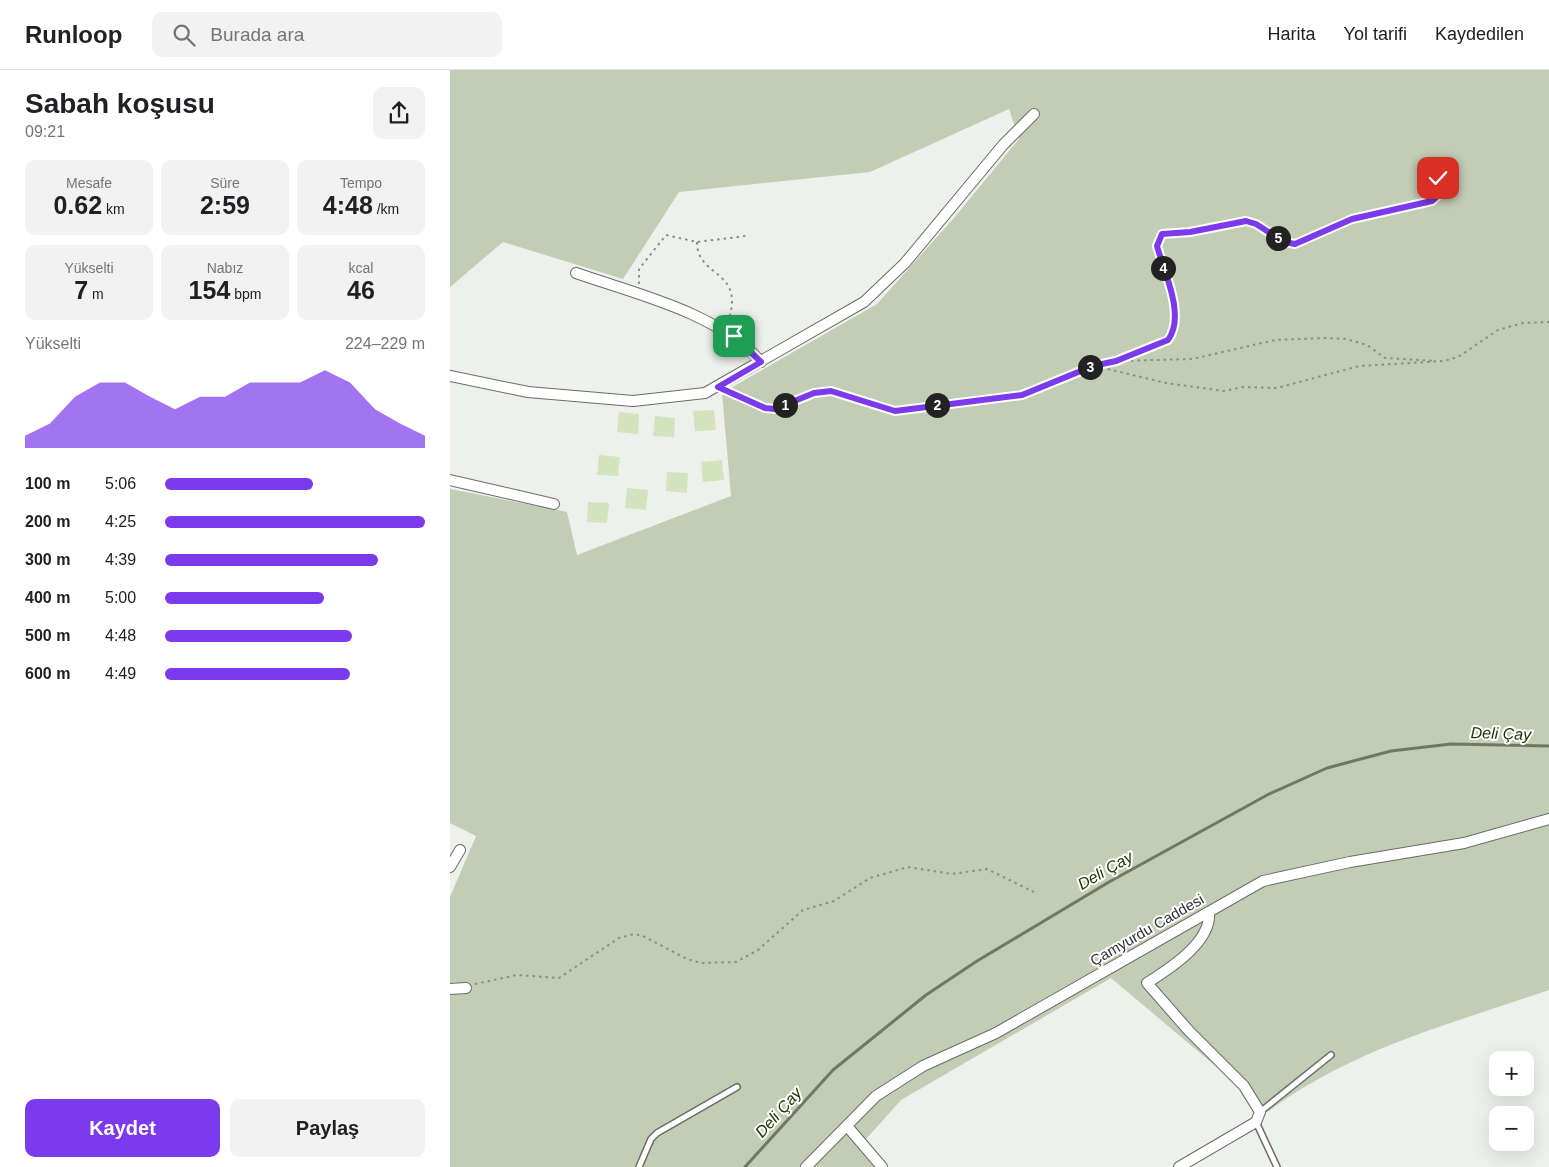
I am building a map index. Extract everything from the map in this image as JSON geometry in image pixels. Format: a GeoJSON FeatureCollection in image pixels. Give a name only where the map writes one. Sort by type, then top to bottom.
{"type":"FeatureCollection","features":[{"type":"Feature","properties":{"kind":"street"},"geometry":{"type":"LineString","coordinates":[[450,376],[528,392],[633,401],[705,392],[718,387],[807,332],[864,302],[905,263],[1003,145],[1034,114]]}},
{"type":"Feature","properties":{"kind":"street"},"geometry":{"type":"LineString","coordinates":[[576,273],[696,316],[725,330],[745,345],[761,362]]}},
{"type":"Feature","properties":{"kind":"street"},"geometry":{"type":"LineString","coordinates":[[450,480],[554,504]]}},
{"type":"Feature","properties":{"kind":"street","name":"Çamyurdu Caddesi"},"geometry":{"type":"LineString","coordinates":[[806,1167],[876,1096],[923,1066],[996,1033],[1263,881],[1350,862],[1464,843],[1549,819]]}},
{"type":"Feature","properties":{"kind":"street"},"geometry":{"type":"LineString","coordinates":[[450,867],[460,850]]}},
{"type":"Feature","properties":{"kind":"street"},"geometry":{"type":"LineString","coordinates":[[1179,1167],[1256,1122],[1260,1112],[1244,1086],[1189,1031],[1147,983],[1168,969],[1200,940],[1208,928],[1209,912]]}},
{"type":"Feature","properties":{"kind":"street"},"geometry":{"type":"LineString","coordinates":[[450,989],[466,988]]}},
{"type":"Feature","properties":{"kind":"street"},"geometry":{"type":"LineString","coordinates":[[847,1126],[882,1167]]}},
{"type":"Feature","properties":{"kind":"lane"},"geometry":{"type":"LineString","coordinates":[[1260,1112],[1331,1056]]}},
{"type":"Feature","properties":{"kind":"lane"},"geometry":{"type":"LineString","coordinates":[[639,1167],[651,1139],[657,1132],[736,1087]]}},
{"type":"Feature","properties":{"kind":"lane"},"geometry":{"type":"LineString","coordinates":[[1256,1122],[1277,1167]]}},
{"type":"Feature","properties":{"kind":"path"},"geometry":{"type":"LineString","coordinates":[[718,387],[765,408],[775,409],[814,393],[831,391],[895,411],[1022,395],[1093,366],[1116,361],[1162,345],[1172,334],[1175,328],[1173,304],[1157,246],[1162,234],[1190,232],[1246,221],[1256,224],[1284,242],[1300,243],[1321,231],[1352,219],[1436,199],[1441,189],[1438,178],[1433,172],[1419,166]]}},
{"type":"Feature","properties":{"kind":"path"},"geometry":{"type":"LineString","coordinates":[[640,295],[639,269],[663,237],[669,235],[696,242],[746,236]]}},
{"type":"Feature","properties":{"kind":"path"},"geometry":{"type":"LineString","coordinates":[[696,242],[703,262],[719,274],[727,283],[732,294],[733,306],[725,330]]}},
{"type":"Feature","properties":{"kind":"path"},"geometry":{"type":"LineString","coordinates":[[1093,366],[1166,382],[1224,390],[1243,387],[1277,388],[1358,366],[1444,361],[1458,357],[1498,330],[1523,323],[1549,322]]}},
{"type":"Feature","properties":{"kind":"path"},"geometry":{"type":"LineString","coordinates":[[1116,361],[1192,359],[1275,340],[1324,338],[1346,339],[1367,345],[1385,358],[1444,361]]}},
{"type":"Feature","properties":{"kind":"path"},"geometry":{"type":"LineString","coordinates":[[466,988],[491,979],[517,975],[559,978],[619,938],[629,935],[643,936],[694,961],[715,964],[736,962],[758,950],[803,910],[834,902],[870,878],[900,868],[915,867],[952,874],[987,869],[1034,892]]}},
{"type":"Feature","properties":{"kind":"green space"},"geometry":{"type":"Polygon","coordinates":[[[450,70],[1549,70],[1549,990],[1440,1026],[1369,1054],[1301,1089],[1269,1111],[1111,978],[901,1100],[859,1147],[876,1167],[450,1167],[450,897],[476,836],[450,823],[450,489],[567,512],[577,555],[731,496],[722,393],[877,304],[953,219],[1019,139],[1009,109],[870,172],[679,192],[623,279],[503,242],[450,287],[450,70]]]}},
{"type":"Feature","properties":{"kind":"building"},"geometry":{"type":"Polygon","coordinates":[[[714,410],[716,430],[695,431],[693,411],[714,410]]]}},
{"type":"Feature","properties":{"kind":"building"},"geometry":{"type":"Polygon","coordinates":[[[619,412],[639,414],[638,434],[617,432],[619,412]]]}},
{"type":"Feature","properties":{"kind":"building"},"geometry":{"type":"Polygon","coordinates":[[[655,416],[675,418],[674,437],[653,436],[655,416]]]}},
{"type":"Feature","properties":{"kind":"building"},"geometry":{"type":"Polygon","coordinates":[[[599,455],[620,457],[618,476],[597,475],[599,455]]]}},
{"type":"Feature","properties":{"kind":"building"},"geometry":{"type":"Polygon","coordinates":[[[722,460],[724,480],[703,482],[701,462],[722,460]]]}},
{"type":"Feature","properties":{"kind":"building"},"geometry":{"type":"Polygon","coordinates":[[[667,472],[688,473],[687,493],[666,491],[667,472]]]}},
{"type":"Feature","properties":{"kind":"building"},"geometry":{"type":"Polygon","coordinates":[[[627,488],[648,490],[646,510],[625,508],[627,488]]]}},
{"type":"Feature","properties":{"kind":"building"},"geometry":{"type":"Polygon","coordinates":[[[588,502],[609,503],[607,523],[587,522],[588,502]]]}},
{"type":"Feature","properties":{"kind":"waterway","name":"Deli Çay"},"geometry":{"type":"LineString","coordinates":[[745,1167],[833,1070],[926,995],[977,961],[1109,882],[1269,794],[1327,768],[1391,751],[1451,744],[1549,746]]}},
{"type":"Feature","properties":{"kind":"route"},"geometry":{"type":"LineString","coordinates":[[734,336],[761,362],[718,387],[765,408],[775,409],[814,393],[831,391],[895,411],[1022,395],[1093,366],[1116,361],[1162,345],[1168,340],[1175,328],[1173,304],[1157,246],[1157,241],[1162,234],[1190,232],[1251,221],[1284,242],[1289,244],[1300,243],[1321,231],[1352,219],[1432,201],[1439,197],[1441,193],[1441,185],[1438,178]]}}]}
